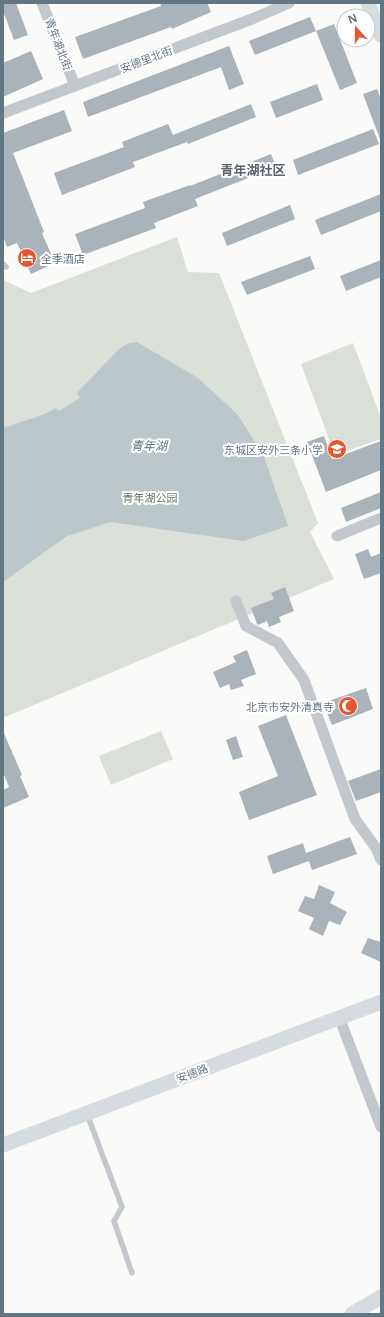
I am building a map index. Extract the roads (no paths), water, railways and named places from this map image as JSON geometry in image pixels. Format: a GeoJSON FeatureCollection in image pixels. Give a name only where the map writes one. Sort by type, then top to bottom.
{"type":"FeatureCollection","features":[{"type":"Feature","properties":{"kind":"street","name":"青年湖北街"},"geometry":{"type":"LineString","coordinates":[[42,3],[75,86]]}},
{"type":"Feature","properties":{"kind":"street","name":"安德里北街"},"geometry":{"type":"LineString","coordinates":[[3,113],[252,19],[289,3]]}},
{"type":"Feature","properties":{"kind":"street"},"geometry":{"type":"LineString","coordinates":[[368,3],[381,34]]}},
{"type":"Feature","properties":{"kind":"street"},"geometry":{"type":"LineString","coordinates":[[337,536],[381,518]]}},
{"type":"Feature","properties":{"kind":"street"},"geometry":{"type":"LineString","coordinates":[[236,601],[246,626],[278,643],[304,680],[355,819],[376,848],[381,860]]}},
{"type":"Feature","properties":{"kind":"street","name":"安德路"},"geometry":{"type":"LineString","coordinates":[[3,1145],[381,1002]]}},
{"type":"Feature","properties":{"kind":"street"},"geometry":{"type":"LineString","coordinates":[[339,1017],[381,1127]]}},
{"type":"Feature","properties":{"kind":"street"},"geometry":{"type":"LineString","coordinates":[[352,1314],[381,1297]]}},
{"type":"Feature","properties":{"kind":"lane"},"geometry":{"type":"LineString","coordinates":[[87,1113],[122,1207],[114,1221],[132,1273]]}},
{"type":"Feature","properties":{"kind":"water","name":"青年湖"},"geometry":{"type":"Polygon","coordinates":[[[137,342],[198,378],[238,415],[264,457],[288,526],[243,541],[111,522],[67,536],[3,582],[3,428],[45,414],[56,408],[59,411],[80,398],[77,393],[119,349],[129,343],[137,342]]]}},
{"type":"Feature","properties":{"kind":"place","name":"全季酒店"},"geometry":{"type":"Point","coordinates":[27,258]}},
{"type":"Feature","properties":{"kind":"place","name":"东城区安外三条小学"},"geometry":{"type":"Point","coordinates":[337,449]}},
{"type":"Feature","properties":{"kind":"place","name":"北京市安外清真寺"},"geometry":{"type":"Point","coordinates":[348,706]}},
{"type":"Feature","properties":{"kind":"district","name":"青年湖社区"},"geometry":{"type":"Point","coordinates":[253,170]}},
{"type":"Feature","properties":{"kind":"park label","name":"青年湖公园"},"geometry":{"type":"Point","coordinates":[150,497]}}]}
